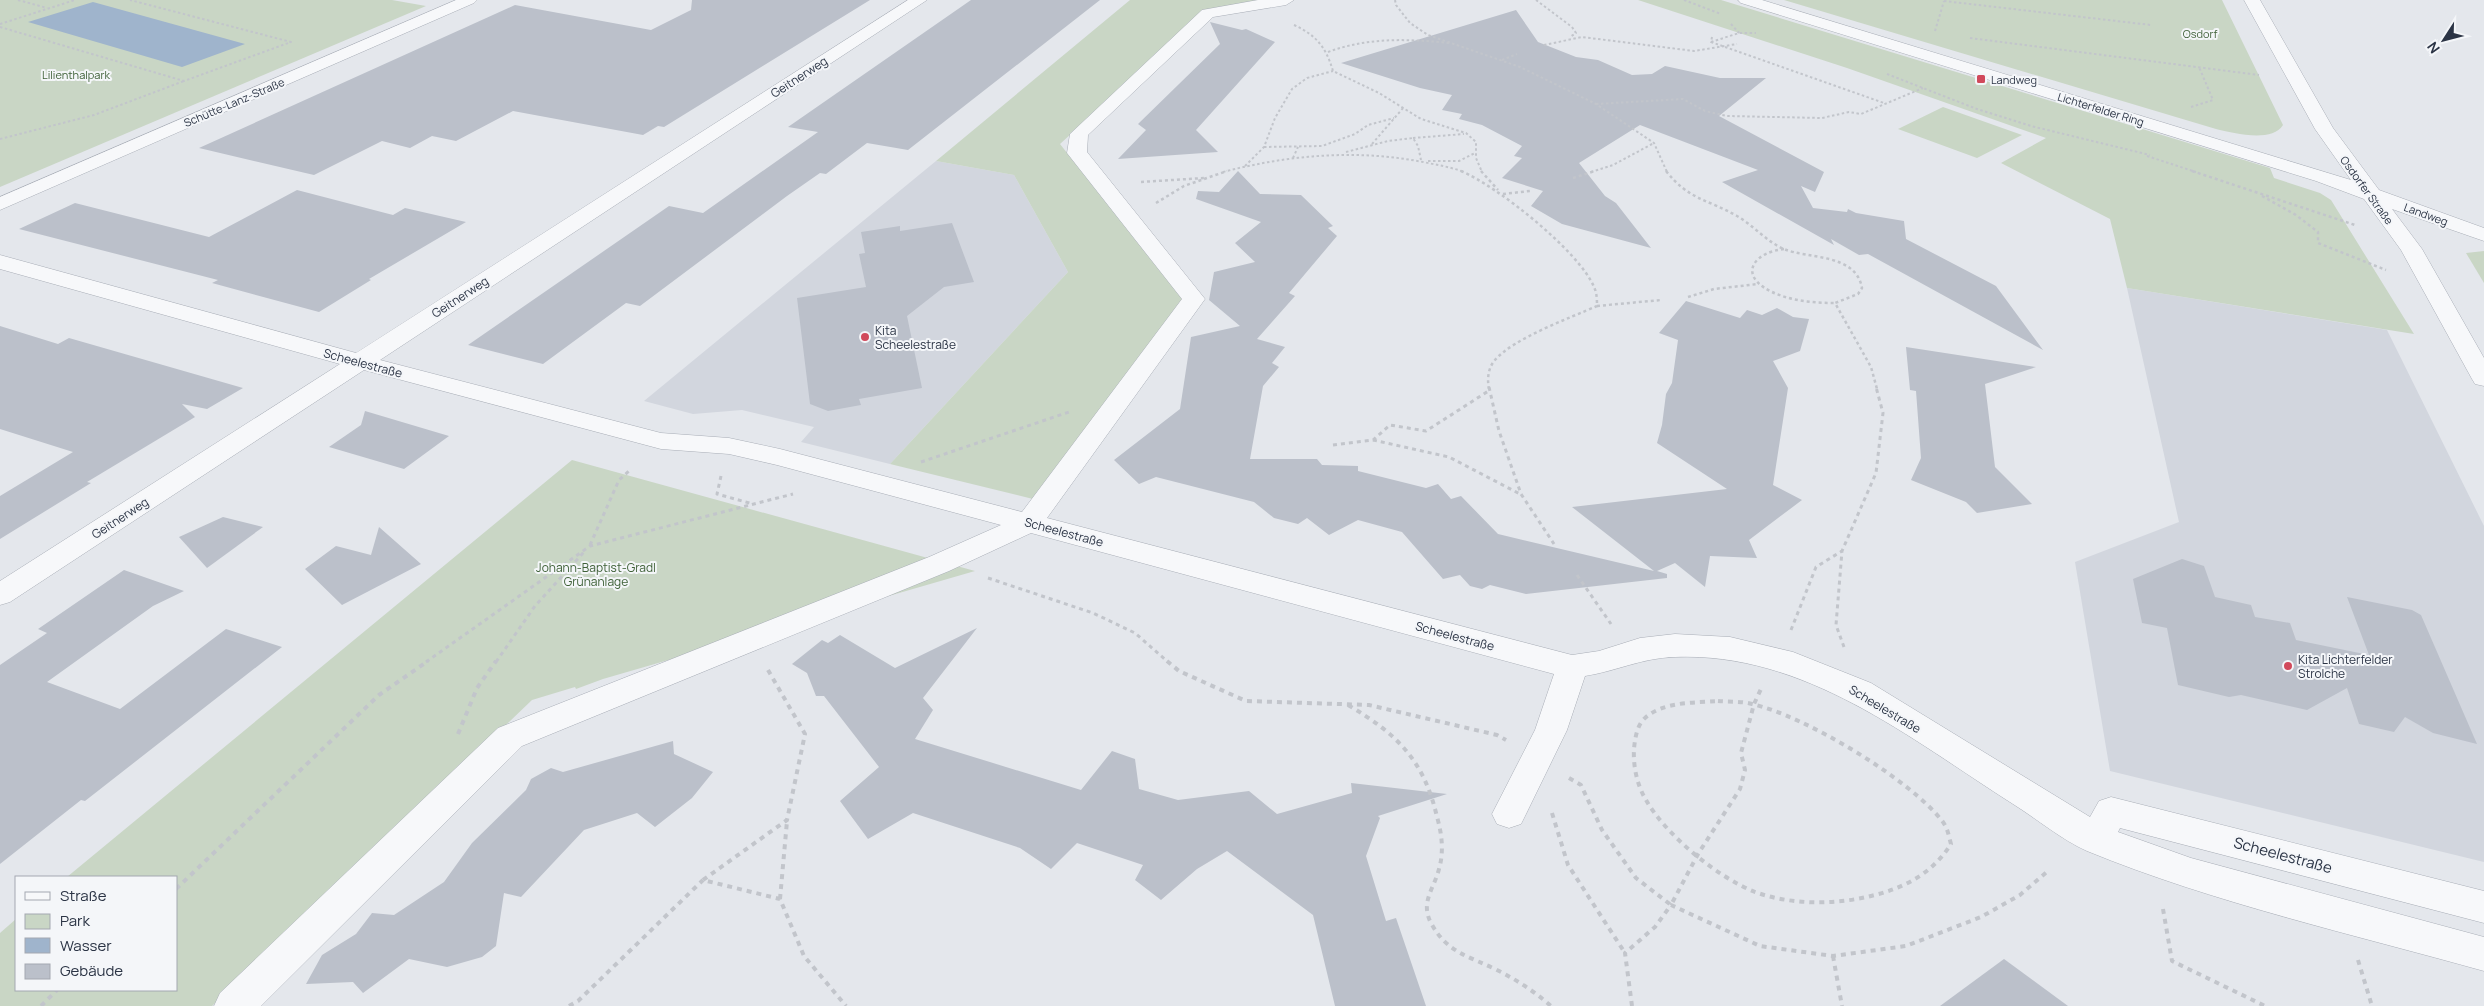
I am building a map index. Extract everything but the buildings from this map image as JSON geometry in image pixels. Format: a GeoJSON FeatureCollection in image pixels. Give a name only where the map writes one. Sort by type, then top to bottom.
{"type":"FeatureCollection","features":[{"type":"Feature","properties":{"kind":"street","name":"Schütte-Lanz-Straße"},"geometry":{"type":"LineString","coordinates":[[0,204],[469,0]]}},
{"type":"Feature","properties":{"kind":"street","name":"Geitnerweg"},"geometry":{"type":"LineString","coordinates":[[0,595],[919,0]]}},
{"type":"Feature","properties":{"kind":"street"},"geometry":{"type":"LineString","coordinates":[[234,1006],[510,737],[939,564],[1029,523],[1194,299],[1077,153],[1079,134],[1208,13],[1286,0]]}},
{"type":"Feature","properties":{"kind":"street","name":"Lichterfelder Ring"},"geometry":{"type":"LineString","coordinates":[[1746,0],[2368,192]]}},
{"type":"Feature","properties":{"kind":"street","name":"Osdorfer Straße"},"geometry":{"type":"LineString","coordinates":[[2252,0],[2324,129],[2412,250],[2484,379]]}},
{"type":"Feature","properties":{"kind":"street","name":"Landweg"},"geometry":{"type":"LineString","coordinates":[[2368,192],[2484,236]]}},
{"type":"Feature","properties":{"kind":"street","name":"Scheelestraße"},"geometry":{"type":"LineString","coordinates":[[0,262],[360,362],[661,441],[729,446],[780,457],[1572,667],[1602,661],[1630,651],[1694,644],[1732,647],[1776,659],[1818,672],[1860,691],[2097,839],[2190,873],[2484,954]]}},
{"type":"Feature","properties":{"kind":"street"},"geometry":{"type":"LineString","coordinates":[[1509,814],[1551,730],[1572,667]]}},
{"type":"Feature","properties":{"kind":"street","name":"Scheelestraße"},"geometry":{"type":"LineString","coordinates":[[2097,839],[2111,811],[2484,907]]}},
{"type":"Feature","properties":{"kind":"path"},"geometry":{"type":"LineString","coordinates":[[18,0],[47,9]]}},
{"type":"Feature","properties":{"kind":"path"},"geometry":{"type":"LineString","coordinates":[[0,25],[75,0]]}},
{"type":"Feature","properties":{"kind":"path"},"geometry":{"type":"LineString","coordinates":[[0,139],[39,132],[116,109],[291,42],[130,0]]}},
{"type":"Feature","properties":{"kind":"path"},"geometry":{"type":"LineString","coordinates":[[1395,0],[1410,23],[1428,35],[1502,60],[1596,104],[1654,143],[1667,172],[1688,194],[1737,216],[1784,249]]}},
{"type":"Feature","properties":{"kind":"path"},"geometry":{"type":"LineString","coordinates":[[1536,0],[1572,27],[1576,33],[1569,38]]}},
{"type":"Feature","properties":{"kind":"path"},"geometry":{"type":"LineString","coordinates":[[1934,35],[1944,0],[2151,25]]}},
{"type":"Feature","properties":{"kind":"path"},"geometry":{"type":"LineString","coordinates":[[0,25],[184,82]]}},
{"type":"Feature","properties":{"kind":"path"},"geometry":{"type":"LineString","coordinates":[[1711,42],[1739,32]]}},
{"type":"Feature","properties":{"kind":"path"},"geometry":{"type":"LineString","coordinates":[[1711,42],[1712,36]]}},
{"type":"Feature","properties":{"kind":"path"},"geometry":{"type":"LineString","coordinates":[[1544,45],[1569,38],[1597,37],[1694,52],[1737,44]]}},
{"type":"Feature","properties":{"kind":"path"},"geometry":{"type":"LineString","coordinates":[[1964,37],[2263,76]]}},
{"type":"Feature","properties":{"kind":"path"},"geometry":{"type":"LineString","coordinates":[[1333,71],[1328,52],[1349,43],[1371,39],[1395,38],[1457,44]]}},
{"type":"Feature","properties":{"kind":"path"},"geometry":{"type":"LineString","coordinates":[[1711,42],[1885,103]]}},
{"type":"Feature","properties":{"kind":"path"},"geometry":{"type":"LineString","coordinates":[[1502,60],[1517,54]]}},
{"type":"Feature","properties":{"kind":"path"},"geometry":{"type":"LineString","coordinates":[[1245,167],[1264,147],[1275,118],[1292,89],[1307,78],[1333,71],[1404,107],[1421,119],[1466,133],[1476,142],[1475,153],[1478,169],[1503,194],[1574,257],[1595,288],[1597,306]]}},
{"type":"Feature","properties":{"kind":"path"},"geometry":{"type":"LineString","coordinates":[[1596,104],[1683,99],[1706,111],[1727,116],[1822,118],[1849,112],[1861,114],[1923,88]]}},
{"type":"Feature","properties":{"kind":"path"},"geometry":{"type":"LineString","coordinates":[[1891,96],[1898,98]]}},
{"type":"Feature","properties":{"kind":"path"},"geometry":{"type":"LineString","coordinates":[[1372,145],[1404,107]]}},
{"type":"Feature","properties":{"kind":"path"},"geometry":{"type":"LineString","coordinates":[[1264,147],[1322,146],[1355,134],[1368,125],[1394,118]]}},
{"type":"Feature","properties":{"kind":"path"},"geometry":{"type":"LineString","coordinates":[[1132,220],[1162,198],[1207,178],[1245,167],[1293,158],[1337,153],[1388,140],[1466,133]]}},
{"type":"Feature","properties":{"kind":"path"},"geometry":{"type":"LineString","coordinates":[[1413,138],[1418,146],[1420,160]]}},
{"type":"Feature","properties":{"kind":"path"},"geometry":{"type":"LineString","coordinates":[[1573,178],[1613,165],[1654,143]]}},
{"type":"Feature","properties":{"kind":"path"},"geometry":{"type":"LineString","coordinates":[[1293,158],[1298,147]]}},
{"type":"Feature","properties":{"kind":"path"},"geometry":{"type":"LineString","coordinates":[[1337,153],[1376,154],[1420,160],[1459,161],[1475,153]]}},
{"type":"Feature","properties":{"kind":"path"},"geometry":{"type":"LineString","coordinates":[[2141,154],[2358,226]]}},
{"type":"Feature","properties":{"kind":"path"},"geometry":{"type":"LineString","coordinates":[[1420,160],[1465,172],[1503,194],[1530,191]]}},
{"type":"Feature","properties":{"kind":"path"},"geometry":{"type":"LineString","coordinates":[[1096,176],[1118,181],[1171,181],[1207,178]]}},
{"type":"Feature","properties":{"kind":"path"},"geometry":{"type":"LineString","coordinates":[[2252,191],[2318,232],[2318,243],[2392,272]]}},
{"type":"Feature","properties":{"kind":"path"},"geometry":{"type":"LineString","coordinates":[[1784,249],[1824,256],[1853,272],[1861,282],[1862,288],[1858,294],[1835,303],[1808,302],[1792,299],[1759,284],[1751,275],[1751,268],[1756,258],[1773,250],[1784,249]]}},
{"type":"Feature","properties":{"kind":"path"},"geometry":{"type":"LineString","coordinates":[[1688,297],[1714,289],[1759,284]]}},
{"type":"Feature","properties":{"kind":"path"},"geometry":{"type":"LineString","coordinates":[[1554,544],[1521,494],[1499,431],[1487,378],[1495,360],[1522,340],[1597,306],[1661,300]]}},
{"type":"Feature","properties":{"kind":"path"},"geometry":{"type":"LineString","coordinates":[[1835,303],[1871,367],[1883,413],[1876,473],[1842,550],[1836,625],[1860,691]]}},
{"type":"Feature","properties":{"kind":"path"},"geometry":{"type":"LineString","coordinates":[[1373,440],[1390,425],[1426,431],[1490,390]]}},
{"type":"Feature","properties":{"kind":"path"},"geometry":{"type":"LineString","coordinates":[[919,462],[1124,393]]}},
{"type":"Feature","properties":{"kind":"path"},"geometry":{"type":"LineString","coordinates":[[1333,445],[1373,440],[1449,457],[1521,494]]}},
{"type":"Feature","properties":{"kind":"path"},"geometry":{"type":"LineString","coordinates":[[454,792],[458,730],[477,688],[535,606],[590,546],[619,480],[629,471]]}},
{"type":"Feature","properties":{"kind":"path"},"geometry":{"type":"LineString","coordinates":[[178,887],[379,695],[590,546],[754,504],[717,494]]}},
{"type":"Feature","properties":{"kind":"path"},"geometry":{"type":"LineString","coordinates":[[1626,953],[1655,928],[1671,905],[1698,854],[1740,789],[1745,770],[1741,753],[1754,704],[1802,609],[1816,567],[1842,550]]}},
{"type":"Feature","properties":{"kind":"path"},"geometry":{"type":"LineString","coordinates":[[939,564],[1037,592],[1093,613],[1135,633],[1180,671],[1246,701],[1369,705],[1497,735],[1537,757],[1558,773],[1582,785],[1602,830],[1636,878],[1671,905],[1760,946],[1834,956],[1906,946],[1981,917],[2020,895],[2048,871]]}},
{"type":"Feature","properties":{"kind":"path"},"geometry":{"type":"LineString","coordinates":[[1577,575],[1630,651]]}},
{"type":"Feature","properties":{"kind":"path"},"geometry":{"type":"LineString","coordinates":[[752,641],[805,734],[787,820],[780,899],[804,956],[846,1006]]}},
{"type":"Feature","properties":{"kind":"path"},"geometry":{"type":"LineString","coordinates":[[1718,701],[1754,704],[1794,720],[1846,748],[1893,777],[1929,805],[1945,824],[1950,844],[1942,860],[1922,876],[1892,891],[1854,902],[1817,904],[1785,899],[1754,891],[1729,878],[1698,854],[1663,824],[1645,800],[1636,777],[1633,752],[1636,734],[1645,718],[1662,709],[1718,701]]}},
{"type":"Feature","properties":{"kind":"path"},"geometry":{"type":"LineString","coordinates":[[1347,704],[1385,727],[1408,750],[1424,771],[1433,795],[1443,842],[1439,871],[1424,904],[1428,916],[1440,937],[1456,952],[1515,980],[1551,1006]]}},
{"type":"Feature","properties":{"kind":"path"},"geometry":{"type":"LineString","coordinates":[[1553,807],[1552,815],[1568,865],[1626,953],[1632,1006]]}},
{"type":"Feature","properties":{"kind":"path"},"geometry":{"type":"LineString","coordinates":[[569,1006],[578,1001],[684,896],[703,880],[787,820]]}},
{"type":"Feature","properties":{"kind":"path"},"geometry":{"type":"LineString","coordinates":[[703,880],[780,899]]}},
{"type":"Feature","properties":{"kind":"path"},"geometry":{"type":"LineString","coordinates":[[2163,909],[2172,961],[2266,1006]]}},
{"type":"Feature","properties":{"kind":"path"},"geometry":{"type":"LineString","coordinates":[[1834,956],[1842,1006]]}},
{"type":"Feature","properties":{"kind":"path"},"geometry":{"type":"LineString","coordinates":[[2357,957],[2372,1006]]}},
{"type":"Feature","properties":{"kind":"path"},"geometry":{"type":"LineString","coordinates":[[41,1006],[56,991]]}},
{"type":"Feature","properties":{"kind":"shaded area","name":"Kita Scheelestraße"},"geometry":{"type":"Polygon","coordinates":[[[936,161],[1014,175],[1068,272],[890,464],[801,442],[814,427],[742,410],[693,414],[644,401],[936,161]]]}},
{"type":"Feature","properties":{"kind":"shaded area","name":"Kita Lichterfelder Strolche"},"geometry":{"type":"Polygon","coordinates":[[[2127,288],[2387,330],[2484,526],[2484,862],[2110,771],[2075,562],[2179,522],[2127,288]]]}},
{"type":"Feature","properties":{"kind":"green space","name":"Lilienthalpark"},"geometry":{"type":"Polygon","coordinates":[[[0,0],[392,0],[426,6],[0,187],[0,0]]]}},
{"type":"Feature","properties":{"kind":"green space"},"geometry":{"type":"Polygon","coordinates":[[[1130,0],[1273,0],[1205,11],[1060,144],[1184,301],[1033,499],[890,464],[1068,272],[1014,175],[936,161],[1130,0]]]}},
{"type":"Feature","properties":{"kind":"green space"},"geometry":{"type":"Polygon","coordinates":[[[1638,0],[1721,0],[2270,168],[2274,178],[2320,193],[2331,200],[2414,334],[2127,288],[2110,219],[2001,163],[2046,138],[1847,68],[1638,0]]]}},
{"type":"Feature","properties":{"kind":"green space","name":"Osdorf"},"geometry":{"type":"Polygon","coordinates":[[[1784,0],[2222,0],[2283,125],[2278,131],[2261,135],[2242,134],[2216,129],[1784,0]]]}},
{"type":"Feature","properties":{"kind":"green space"},"geometry":{"type":"Polygon","coordinates":[[[1943,107],[2022,135],[1977,158],[1898,129],[1943,107]]]}},
{"type":"Feature","properties":{"kind":"green space"},"geometry":{"type":"Polygon","coordinates":[[[2484,251],[2484,283],[2466,253],[2484,251]]]}},
{"type":"Feature","properties":{"kind":"green space","name":"Johann-Baptist-Gradl Grünanlage"},"geometry":{"type":"Polygon","coordinates":[[[572,460],[975,571],[603,679],[576,689],[575,687],[532,700],[212,1006],[0,1006],[0,933],[15,920],[15,991],[178,991],[178,876],[68,876],[572,460]]]}},
{"type":"Feature","properties":{"kind":"water"},"geometry":{"type":"Polygon","coordinates":[[[93,2],[245,44],[182,67],[28,22],[93,2]]]}},
{"type":"Feature","properties":{"kind":"place","name":"Landweg"},"geometry":{"type":"Point","coordinates":[1981,79]}},
{"type":"Feature","properties":{"kind":"place","name":"Kita Scheelestraße"},"geometry":{"type":"Point","coordinates":[865,337]}},
{"type":"Feature","properties":{"kind":"place","name":"Kita Lichterfelder Strolche"},"geometry":{"type":"Point","coordinates":[2288,666]}}]}
